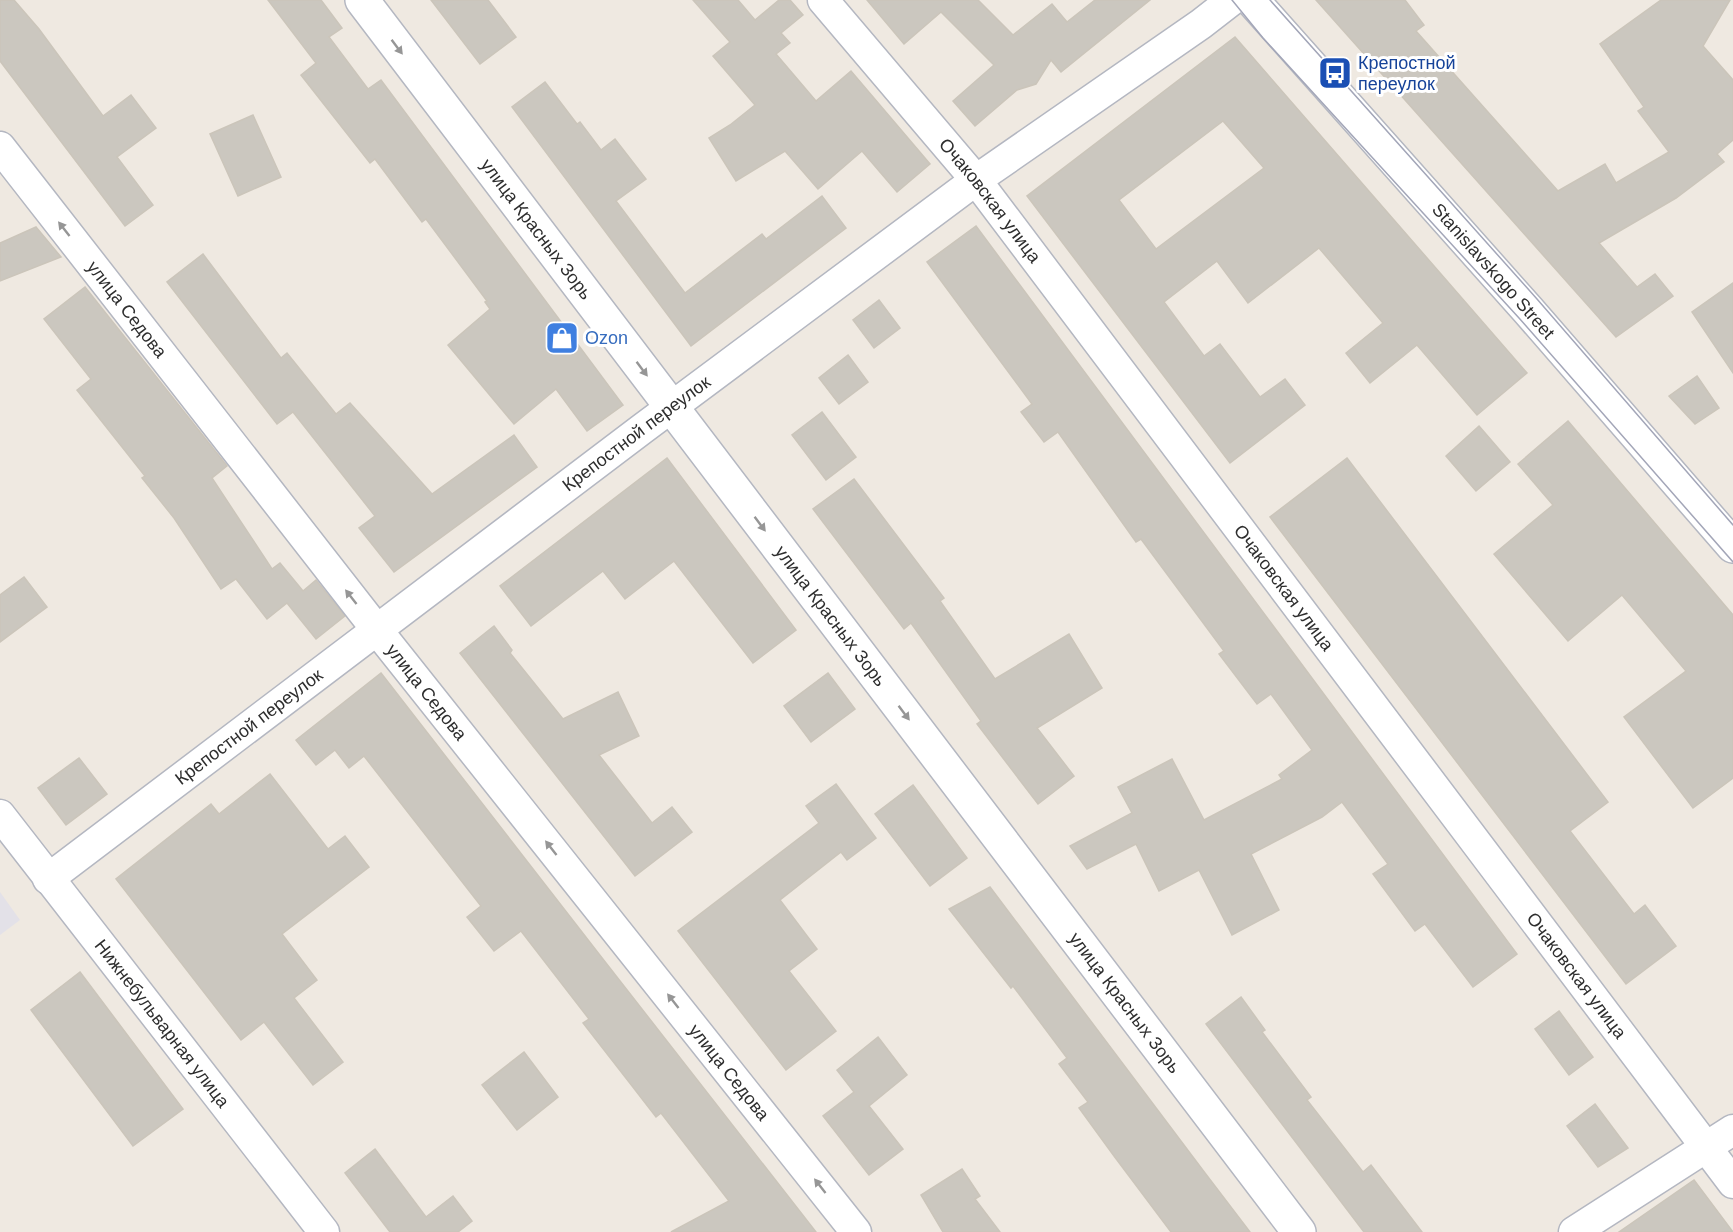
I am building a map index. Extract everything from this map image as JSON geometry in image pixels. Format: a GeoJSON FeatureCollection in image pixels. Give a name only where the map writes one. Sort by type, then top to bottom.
{"type":"FeatureCollection","features":[{"type":"Feature","properties":{"kind":"street","name":"улица Красных Зорь"},"geometry":{"type":"LineString","coordinates":[[362,0],[1299,1232]]}},
{"type":"Feature","properties":{"kind":"street","name":"Очаковская улица"},"geometry":{"type":"LineString","coordinates":[[823,0],[976,180],[1733,1183]]}},
{"type":"Feature","properties":{"kind":"street","name":"Крепостной переулок"},"geometry":{"type":"LineString","coordinates":[[48,879],[671,407],[976,180],[1201,24],[1232,0]]}},
{"type":"Feature","properties":{"kind":"street","name":"Stanislavskogo Street"},"geometry":{"type":"LineString","coordinates":[[1252,0],[1528,310],[1733,546]]}},
{"type":"Feature","properties":{"kind":"street","name":"улица Седова"},"geometry":{"type":"LineString","coordinates":[[0,147],[377,630],[856,1232]]}},
{"type":"Feature","properties":{"kind":"street","name":"Нижнебульварная улица"},"geometry":{"type":"LineString","coordinates":[[0,815],[324,1232]]}},
{"type":"Feature","properties":{"kind":"street"},"geometry":{"type":"LineString","coordinates":[[1574,1232],[1733,1130]]}},
{"type":"Feature","properties":{"kind":"shaded area"},"geometry":{"type":"Polygon","coordinates":[[[0,892],[20,920],[0,935],[0,892]]]}},
{"type":"Feature","properties":{"kind":"building"},"geometry":{"type":"Polygon","coordinates":[[[0,0],[14,0],[39,29],[103,116],[131,95],[156,128],[117,157],[153,205],[125,226],[0,61],[0,0]]]}},
{"type":"Feature","properties":{"kind":"building"},"geometry":{"type":"Polygon","coordinates":[[[268,0],[321,0],[342,28],[329,37],[368,89],[381,80],[623,405],[587,431],[556,389],[514,424],[448,345],[490,309],[485,302],[487,301],[426,219],[422,222],[375,159],[370,163],[301,75],[316,63],[268,0]]]}},
{"type":"Feature","properties":{"kind":"building"},"geometry":{"type":"Polygon","coordinates":[[[431,0],[488,0],[516,37],[480,64],[431,0]]]}},
{"type":"Feature","properties":{"kind":"building"},"geometry":{"type":"Polygon","coordinates":[[[693,0],[738,0],[755,20],[779,0],[790,0],[803,15],[781,33],[790,43],[776,54],[816,101],[851,71],[930,164],[897,192],[862,151],[818,189],[785,151],[736,181],[709,138],[755,105],[713,56],[730,42],[693,0]]]}},
{"type":"Feature","properties":{"kind":"building"},"geometry":{"type":"Polygon","coordinates":[[[867,0],[978,0],[1013,35],[1052,4],[1067,22],[1095,0],[1150,0],[1061,72],[1051,60],[1036,84],[1017,90],[975,126],[953,101],[994,65],[941,12],[904,44],[867,0]]]}},
{"type":"Feature","properties":{"kind":"building"},"geometry":{"type":"Polygon","coordinates":[[[1316,0],[1405,0],[1424,25],[1416,31],[1558,191],[1605,164],[1616,183],[1669,152],[1638,111],[1644,107],[1600,44],[1661,0],[1730,0],[1703,46],[1733,80],[1733,140],[1717,154],[1724,162],[1676,198],[1599,243],[1637,287],[1655,274],[1673,296],[1616,337],[1316,0]]]}},
{"type":"Feature","properties":{"kind":"building"},"geometry":{"type":"Polygon","coordinates":[[[1235,37],[1527,373],[1477,415],[1417,345],[1370,383],[1346,353],[1383,323],[1319,248],[1248,303],[1217,261],[1164,302],[1204,356],[1220,344],[1260,397],[1285,379],[1305,405],[1230,463],[1027,196],[1235,37]],[[1223,121],[1119,200],[1156,249],[1264,168],[1223,121]]]}},
{"type":"Feature","properties":{"kind":"building"},"geometry":{"type":"Polygon","coordinates":[[[545,82],[577,124],[580,122],[601,150],[615,139],[646,179],[616,201],[685,293],[762,234],[766,239],[822,196],[846,228],[691,346],[512,107],[545,82]]]}},
{"type":"Feature","properties":{"kind":"building"},"geometry":{"type":"Polygon","coordinates":[[[253,115],[281,177],[238,196],[210,134],[253,115]]]}},
{"type":"Feature","properties":{"kind":"building"},"geometry":{"type":"Polygon","coordinates":[[[976,226],[1517,954],[1473,987],[1425,924],[1415,931],[1373,874],[1388,864],[1342,802],[1322,817],[1251,854],[1279,910],[1232,935],[1199,870],[1159,891],[1136,844],[1087,869],[1070,846],[1132,813],[1118,787],[1172,759],[1204,820],[1282,779],[1279,775],[1312,750],[1271,694],[1257,704],[1219,654],[1224,651],[1141,539],[1136,542],[1058,432],[1044,442],[1021,412],[1032,404],[927,262],[976,226]]]}},
{"type":"Feature","properties":{"kind":"building"},"geometry":{"type":"Polygon","coordinates":[[[36,227],[61,257],[0,281],[0,243],[36,227]]]}},
{"type":"Feature","properties":{"kind":"building"},"geometry":{"type":"Polygon","coordinates":[[[203,254],[281,358],[287,353],[336,414],[350,403],[432,494],[514,435],[537,467],[394,572],[359,528],[375,516],[293,412],[277,424],[167,282],[203,254]]]}},
{"type":"Feature","properties":{"kind":"building"},"geometry":{"type":"Polygon","coordinates":[[[1733,283],[1733,373],[1692,312],[1733,283]]]}},
{"type":"Feature","properties":{"kind":"building"},"geometry":{"type":"Polygon","coordinates":[[[85,287],[227,466],[212,478],[272,569],[280,563],[303,591],[316,580],[345,616],[316,639],[287,603],[267,619],[236,579],[221,589],[174,518],[142,478],[145,476],[77,390],[91,379],[44,319],[85,287]]]}},
{"type":"Feature","properties":{"kind":"building"},"geometry":{"type":"Polygon","coordinates":[[[879,300],[900,328],[874,348],[853,320],[879,300]]]}},
{"type":"Feature","properties":{"kind":"building"},"geometry":{"type":"Polygon","coordinates":[[[848,355],[868,382],[839,404],[819,378],[848,355]]]}},
{"type":"Feature","properties":{"kind":"building"},"geometry":{"type":"Polygon","coordinates":[[[1697,376],[1719,408],[1695,424],[1669,396],[1697,376]]]}},
{"type":"Feature","properties":{"kind":"building"},"geometry":{"type":"Polygon","coordinates":[[[822,412],[856,457],[826,480],[792,435],[822,412]]]}},
{"type":"Feature","properties":{"kind":"building"},"geometry":{"type":"Polygon","coordinates":[[[1568,421],[1733,615],[1733,778],[1693,808],[1624,717],[1686,671],[1622,595],[1568,641],[1494,554],[1553,505],[1518,464],[1568,421]]]}},
{"type":"Feature","properties":{"kind":"building"},"geometry":{"type":"Polygon","coordinates":[[[1479,426],[1510,462],[1476,491],[1446,456],[1479,426]]]}},
{"type":"Feature","properties":{"kind":"building"},"geometry":{"type":"Polygon","coordinates":[[[667,458],[796,630],[753,663],[674,561],[625,599],[603,571],[531,626],[500,586],[667,458]]]}},
{"type":"Feature","properties":{"kind":"building"},"geometry":{"type":"Polygon","coordinates":[[[1347,458],[1608,802],[1570,831],[1634,914],[1645,905],[1676,946],[1626,984],[1270,517],[1347,458]]]}},
{"type":"Feature","properties":{"kind":"building"},"geometry":{"type":"Polygon","coordinates":[[[854,479],[944,598],[940,601],[995,679],[1069,634],[1102,688],[1037,728],[1074,776],[1038,804],[977,724],[981,721],[911,623],[904,629],[813,509],[854,479]]]}},
{"type":"Feature","properties":{"kind":"building"},"geometry":{"type":"Polygon","coordinates":[[[24,577],[47,607],[0,642],[0,595],[24,577]]]}},
{"type":"Feature","properties":{"kind":"building"},"geometry":{"type":"Polygon","coordinates":[[[494,626],[512,650],[510,653],[563,719],[618,692],[639,736],[599,755],[652,823],[672,807],[692,832],[635,876],[460,653],[494,626]]]}},
{"type":"Feature","properties":{"kind":"building"},"geometry":{"type":"Polygon","coordinates":[[[381,673],[816,1232],[671,1232],[729,1201],[661,1113],[656,1117],[583,1023],[589,1019],[521,931],[494,951],[467,917],[481,906],[364,756],[349,768],[335,750],[316,765],[296,740],[381,673]]]}},
{"type":"Feature","properties":{"kind":"building"},"geometry":{"type":"Polygon","coordinates":[[[828,673],[855,709],[811,742],[784,706],[828,673]]]}},
{"type":"Feature","properties":{"kind":"building"},"geometry":{"type":"Polygon","coordinates":[[[79,758],[107,794],[66,825],[38,788],[79,758]]]}},
{"type":"Feature","properties":{"kind":"building"},"geometry":{"type":"Polygon","coordinates":[[[270,774],[328,849],[345,836],[369,867],[282,934],[317,980],[294,998],[343,1062],[313,1085],[264,1022],[241,1040],[116,879],[211,804],[219,814],[270,774]]]}},
{"type":"Feature","properties":{"kind":"building"},"geometry":{"type":"Polygon","coordinates":[[[836,784],[876,838],[847,860],[841,852],[780,900],[817,949],[789,971],[836,1031],[786,1070],[678,931],[819,823],[806,806],[836,784]]]}},
{"type":"Feature","properties":{"kind":"building"},"geometry":{"type":"Polygon","coordinates":[[[913,785],[967,858],[930,886],[875,814],[913,785]]]}},
{"type":"Feature","properties":{"kind":"building"},"geometry":{"type":"Polygon","coordinates":[[[990,887],[1250,1232],[1171,1232],[1079,1108],[1088,1102],[1059,1064],[1067,1058],[1013,986],[1011,988],[949,909],[990,887]]]}},
{"type":"Feature","properties":{"kind":"building"},"geometry":{"type":"Polygon","coordinates":[[[80,972],[183,1109],[133,1146],[31,1010],[80,972]]]}},
{"type":"Feature","properties":{"kind":"building"},"geometry":{"type":"Polygon","coordinates":[[[1241,997],[1265,1030],[1262,1032],[1311,1097],[1307,1100],[1363,1172],[1371,1165],[1422,1232],[1364,1232],[1206,1024],[1241,997]]]}},
{"type":"Feature","properties":{"kind":"building"},"geometry":{"type":"Polygon","coordinates":[[[1559,1011],[1593,1057],[1569,1075],[1535,1029],[1559,1011]]]}},
{"type":"Feature","properties":{"kind":"building"},"geometry":{"type":"Polygon","coordinates":[[[878,1037],[907,1075],[869,1106],[903,1149],[869,1175],[823,1116],[854,1092],[837,1070],[878,1037]]]}},
{"type":"Feature","properties":{"kind":"building"},"geometry":{"type":"Polygon","coordinates":[[[524,1052],[558,1097],[517,1130],[482,1085],[524,1052]]]}},
{"type":"Feature","properties":{"kind":"building"},"geometry":{"type":"Polygon","coordinates":[[[1595,1104],[1628,1148],[1598,1167],[1567,1126],[1595,1104]]]}},
{"type":"Feature","properties":{"kind":"building"},"geometry":{"type":"Polygon","coordinates":[[[375,1149],[426,1217],[453,1196],[472,1221],[458,1232],[390,1232],[345,1173],[375,1149]]]}},
{"type":"Feature","properties":{"kind":"building"},"geometry":{"type":"Polygon","coordinates":[[[962,1169],[980,1196],[975,1199],[1000,1232],[943,1232],[921,1195],[962,1169]]]}},
{"type":"Feature","properties":{"kind":"building"},"geometry":{"type":"Polygon","coordinates":[[[1694,1180],[1733,1232],[1619,1232],[1694,1180]]]}},
{"type":"Feature","properties":{"kind":"tram line"},"geometry":{"type":"LineString","coordinates":[[1232,0],[1263,38],[1519,318],[1733,562]]}},
{"type":"Feature","properties":{"kind":"tram line"},"geometry":{"type":"LineString","coordinates":[[1270,0],[1537,299],[1733,525]]}},
{"type":"Feature","properties":{"kind":"place","name":"Крепостной переулок"},"geometry":{"type":"Point","coordinates":[1335,73]}},
{"type":"Feature","properties":{"kind":"place","name":"Ozon"},"geometry":{"type":"Point","coordinates":[562,338]}}]}
